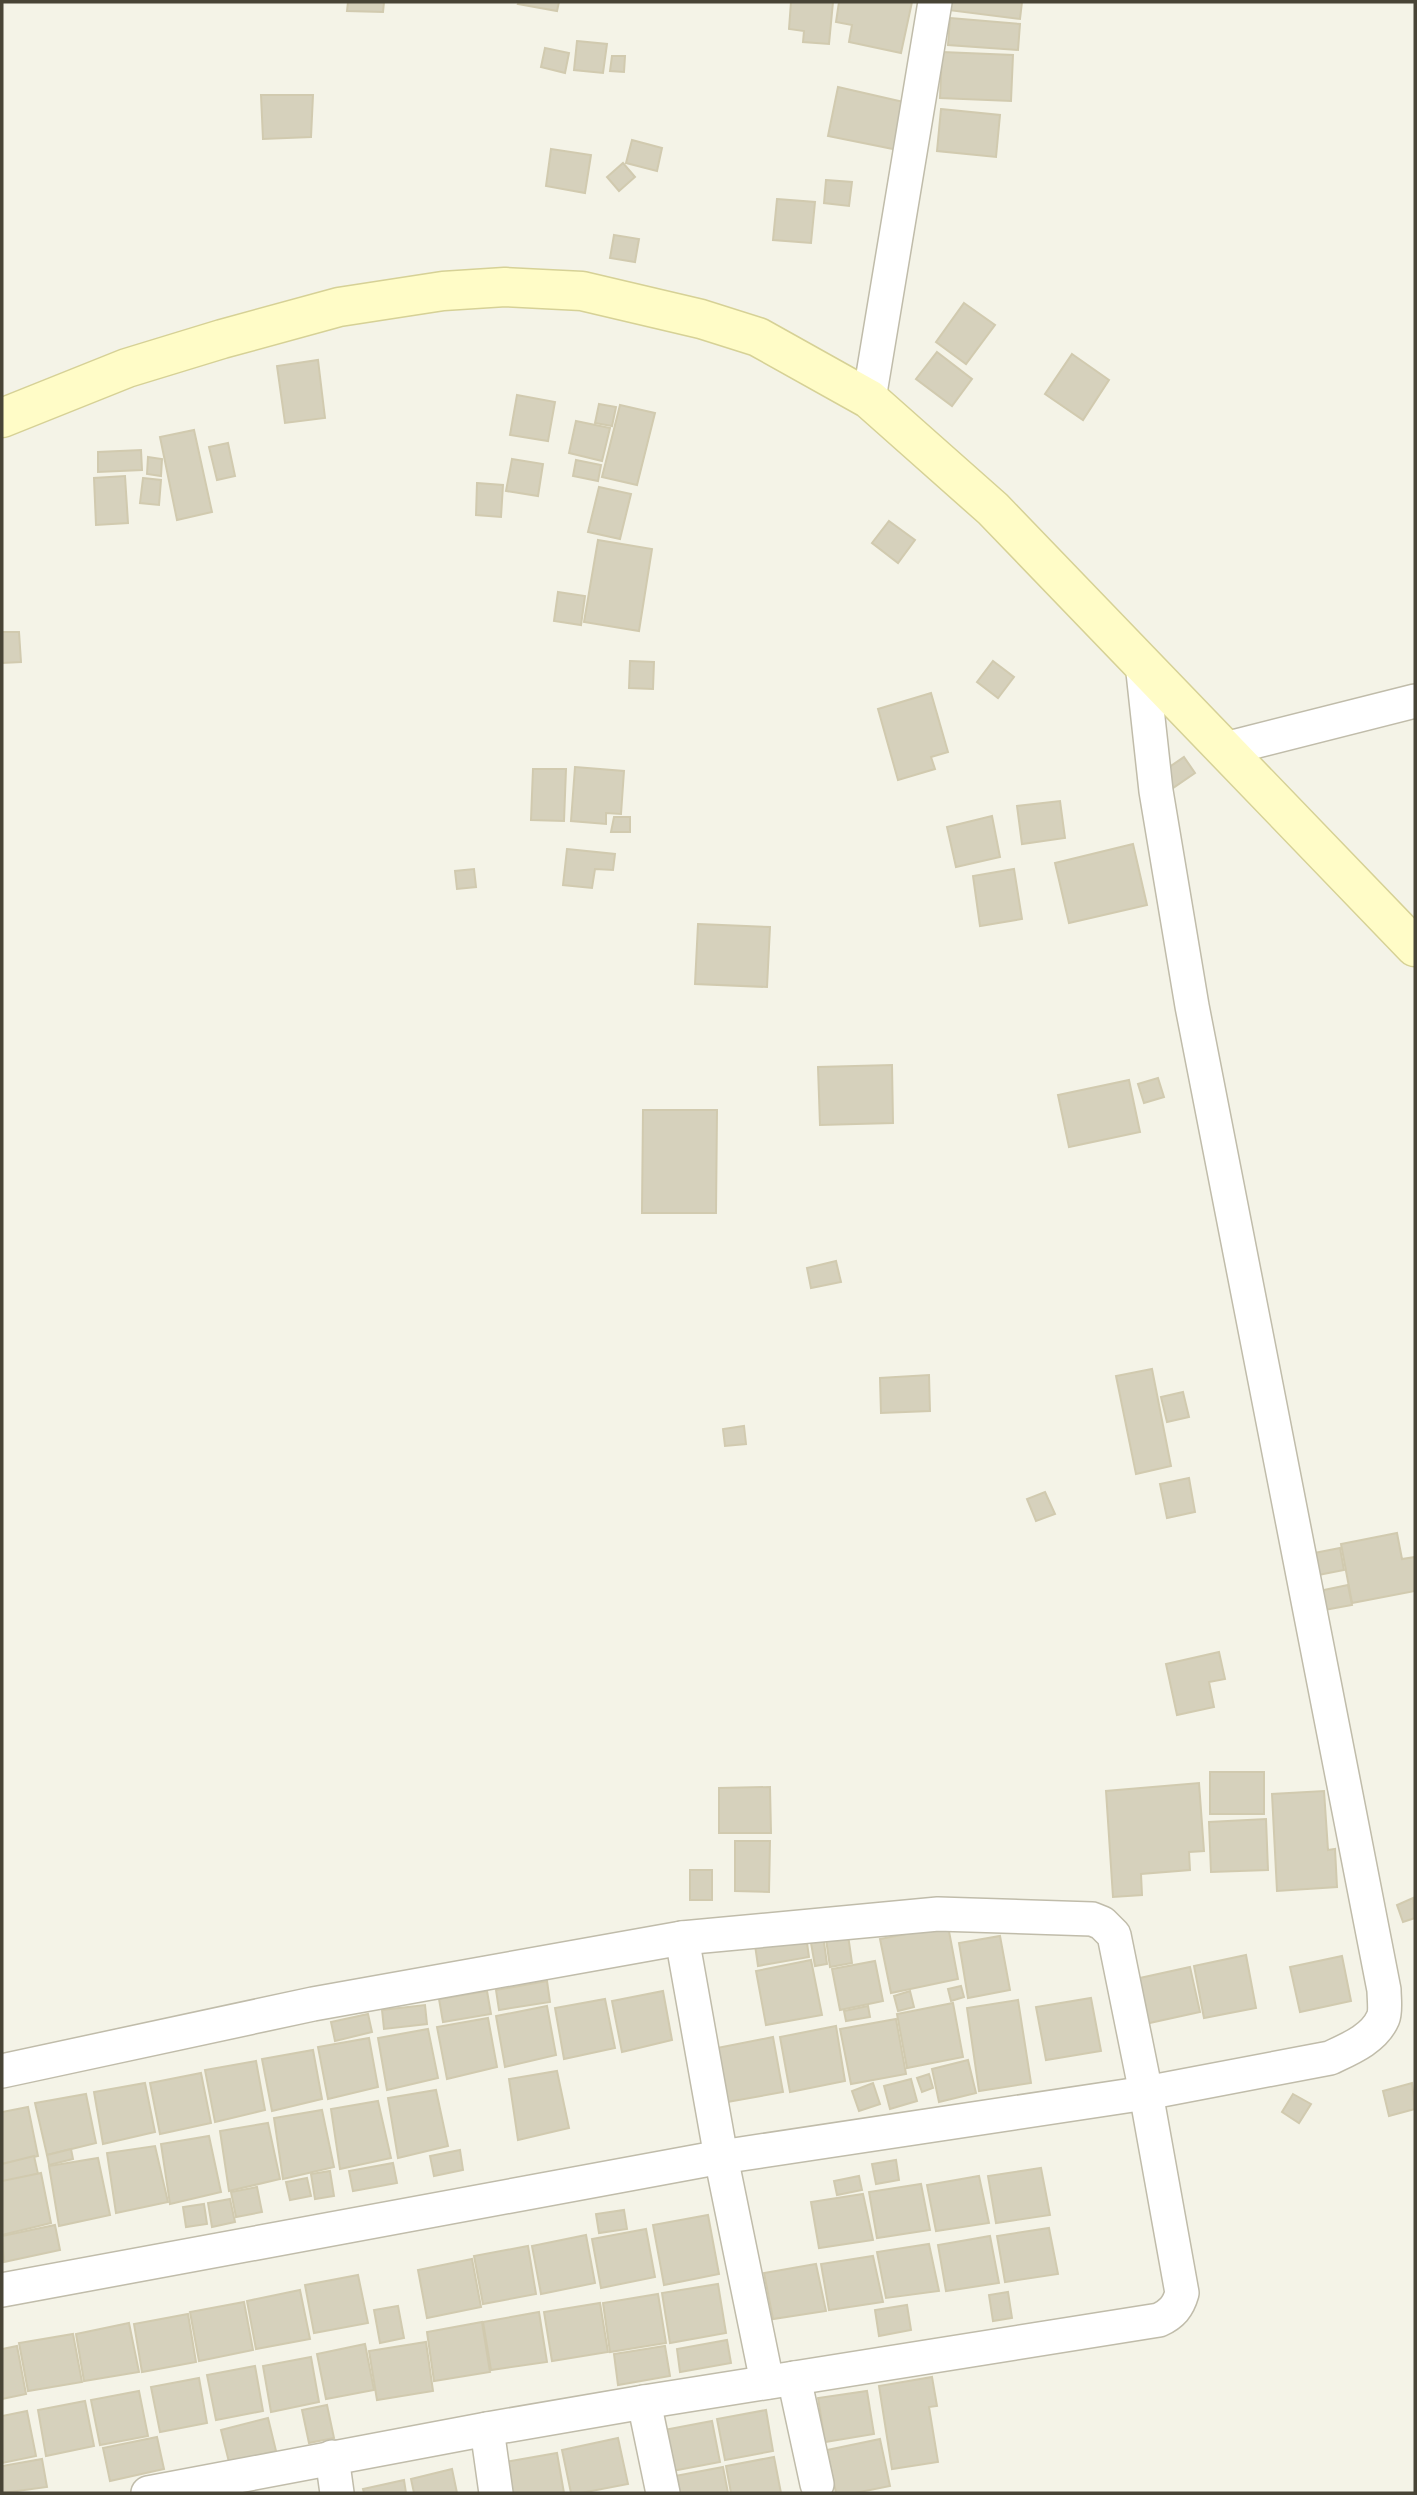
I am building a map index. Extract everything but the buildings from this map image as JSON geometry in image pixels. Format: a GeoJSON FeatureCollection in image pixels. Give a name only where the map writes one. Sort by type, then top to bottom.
{"type":"FeatureCollection","features":[{"type":"Feature","properties":{"kind":"street"},"geometry":{"type":"LineString","coordinates":[[869,399],[935,2]]}},
{"type":"Feature","properties":{"kind":"street"},"geometry":{"type":"LineString","coordinates":[[2,418],[127,368],[222,339],[339,307],[443,291],[505,287],[582,291],[701,319],[758,337],[869,399],[993,509],[1415,947]]}},
{"type":"Feature","properties":{"kind":"street"},"geometry":{"type":"LineString","coordinates":[[2,2290],[721,2157],[1146,2093],[1330,2058],[1372,2034],[1383,2017],[1384,1990],[1195,1020],[1156,791],[1142,663]]}},
{"type":"Feature","properties":{"kind":"street"},"geometry":{"type":"LineString","coordinates":[[1224,749],[1415,701]]}},
{"type":"Feature","properties":{"kind":"street"},"geometry":{"type":"LineString","coordinates":[[2,2071],[313,2004],[682,1938],[938,1913],[1091,1919],[1102,1923],[1114,1935],[1182,2293],[1178,2305],[1169,2316],[1158,2320],[487,2429],[332,2457],[183,2490],[148,2493]]}},
{"type":"Feature","properties":{"kind":"street"},"geometry":{"type":"LineString","coordinates":[[682,1938],[721,2157],[781,2380],[817,2484]]}},
{"type":"Feature","properties":{"kind":"street"},"geometry":{"type":"LineString","coordinates":[[644,2402],[663,2493]]}},
{"type":"Feature","properties":{"kind":"street"},"geometry":{"type":"LineString","coordinates":[[487,2429],[496,2493]]}},
{"type":"Feature","properties":{"kind":"street"},"geometry":{"type":"LineString","coordinates":[[332,2457],[337,2493]]}}]}
